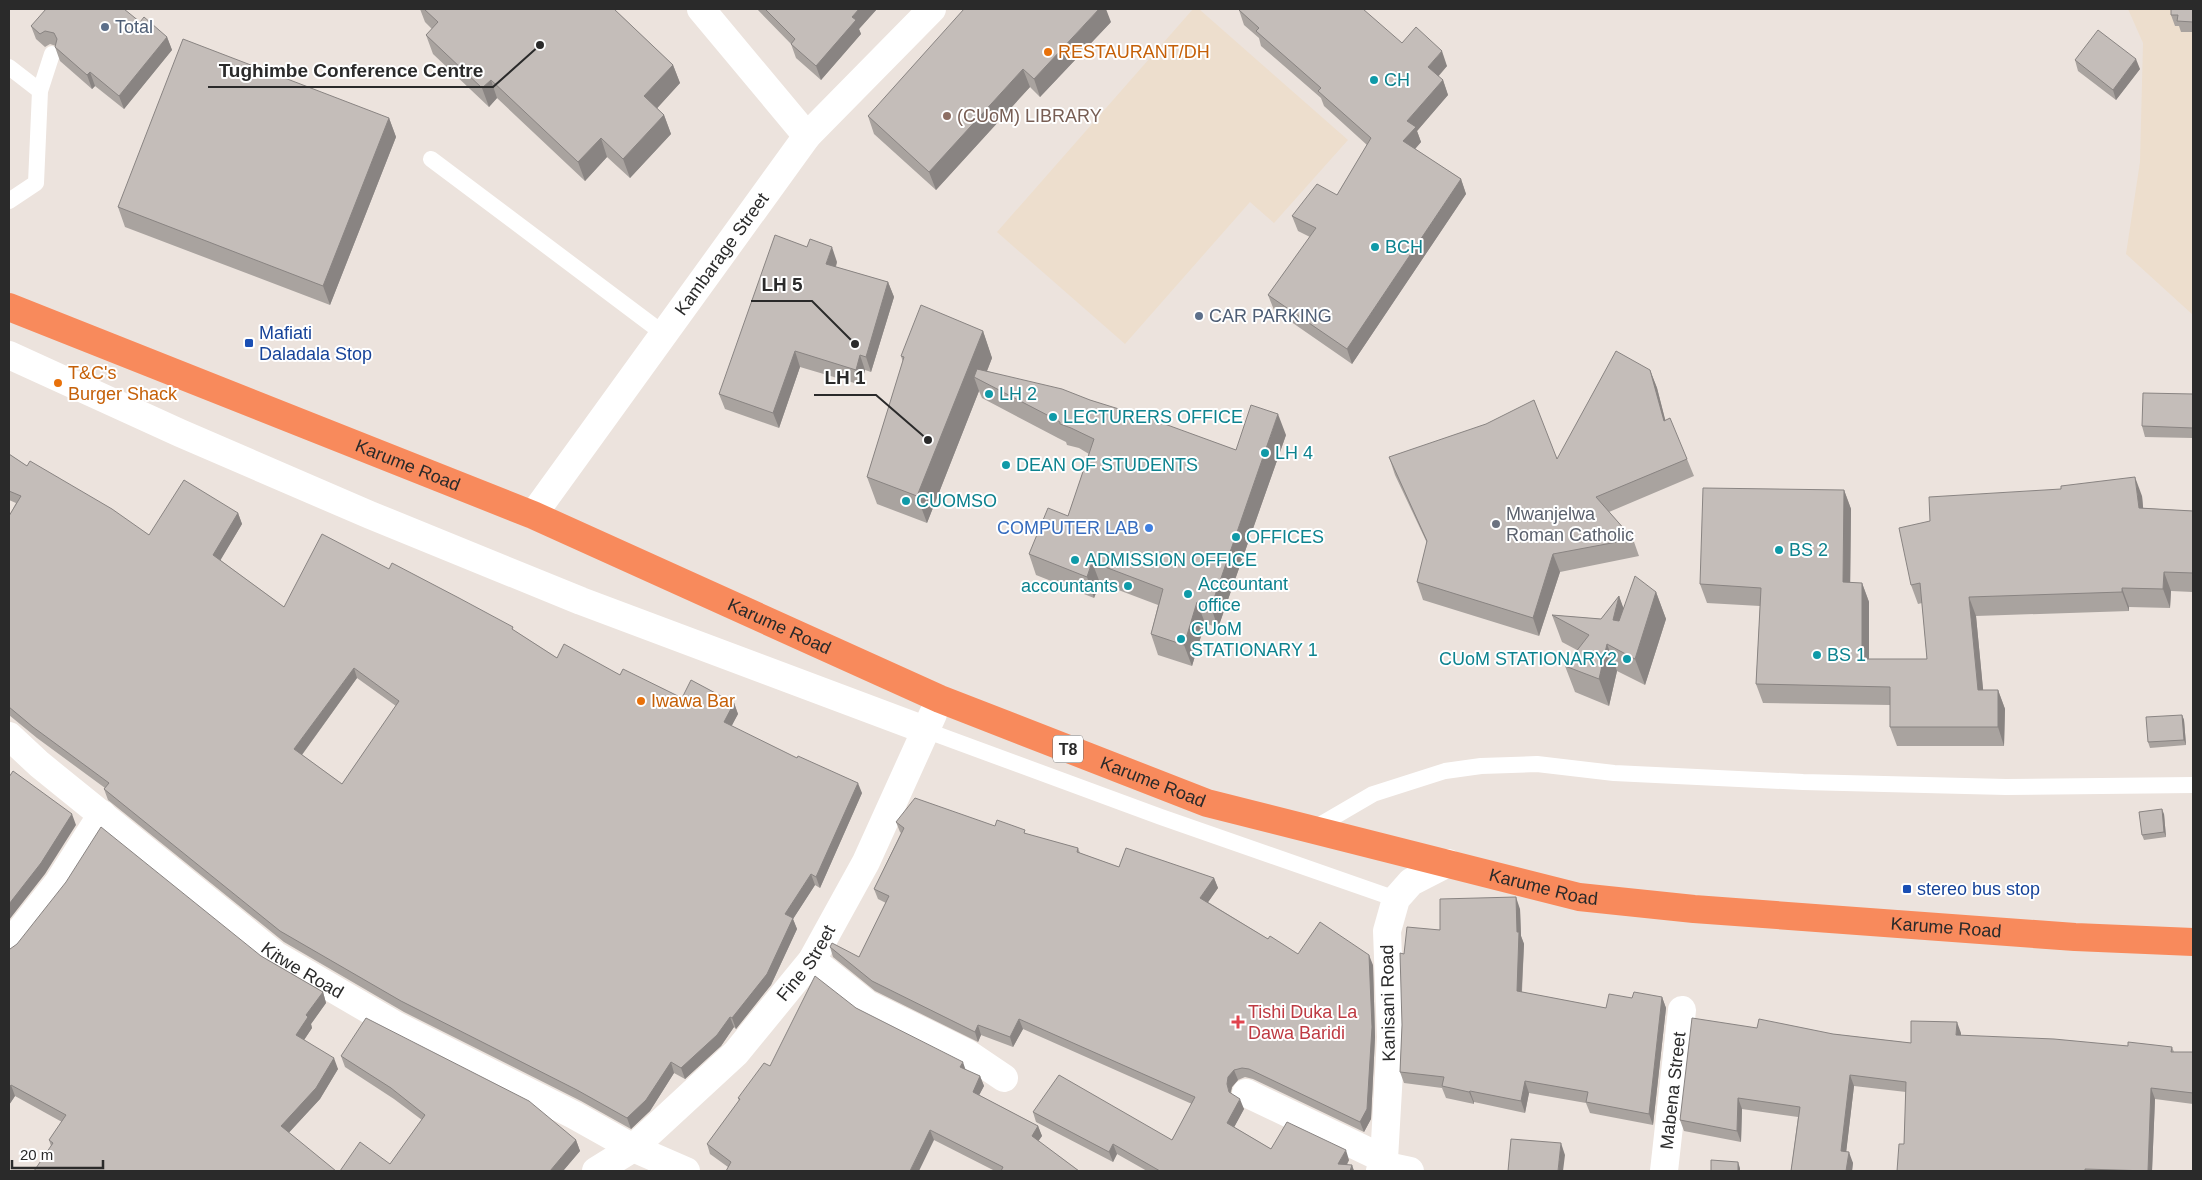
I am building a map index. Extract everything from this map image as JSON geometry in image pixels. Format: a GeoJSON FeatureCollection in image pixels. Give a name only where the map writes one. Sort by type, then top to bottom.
{"type":"FeatureCollection","features":[{"type":"Feature","properties":{"kind":"highway","name":"Karume Road"},"geometry":{"type":"LineString","coordinates":[[9,307],[533,515],[940,699],[1207,803],[1579,897],[1684,908],[2075,937],[2193,942]]}},
{"type":"Feature","properties":{"kind":"street"},"geometry":{"type":"LineString","coordinates":[[701,9],[807,136]]}},
{"type":"Feature","properties":{"kind":"street","name":"Kambarage Street"},"geometry":{"type":"LineString","coordinates":[[533,515],[807,136],[932,9]]}},
{"type":"Feature","properties":{"kind":"street"},"geometry":{"type":"LineString","coordinates":[[9,355],[180,433],[581,601],[924,730]]}},
{"type":"Feature","properties":{"kind":"street","name":"Fine Street"},"geometry":{"type":"LineString","coordinates":[[596,1171],[633,1148],[736,1053],[812,960],[866,862],[924,730],[940,699]]}},
{"type":"Feature","properties":{"kind":"street","name":"Kitwe Road"},"geometry":{"type":"LineString","coordinates":[[9,736],[39,764],[275,955],[397,1026],[574,1115],[633,1148],[686,1171]]}},
{"type":"Feature","properties":{"kind":"street"},"geometry":{"type":"LineString","coordinates":[[9,945],[58,883],[102,814]]}},
{"type":"Feature","properties":{"kind":"street","name":"Kanisani Road"},"geometry":{"type":"LineString","coordinates":[[1382,1165],[1391,1037],[1387,931],[1396,899],[1411,882],[1448,863]]}},
{"type":"Feature","properties":{"kind":"street"},"geometry":{"type":"LineString","coordinates":[[812,960],[868,1004],[967,1053],[1004,1078]]}},
{"type":"Feature","properties":{"kind":"street","name":"Mabena Street"},"geometry":{"type":"LineString","coordinates":[[1664,1171],[1682,1010]]}},
{"type":"Feature","properties":{"kind":"street"},"geometry":{"type":"LineString","coordinates":[[1246,1093],[1382,1165],[1410,1171]]}},
{"type":"Feature","properties":{"kind":"lane"},"geometry":{"type":"LineString","coordinates":[[9,201],[36,183],[40,91],[52,54]]}},
{"type":"Feature","properties":{"kind":"lane"},"geometry":{"type":"LineString","coordinates":[[9,67],[40,91]]}},
{"type":"Feature","properties":{"kind":"lane"},"geometry":{"type":"LineString","coordinates":[[431,159],[664,334]]}},
{"type":"Feature","properties":{"kind":"lane"},"geometry":{"type":"LineString","coordinates":[[924,730],[1161,817],[1396,899]]}},
{"type":"Feature","properties":{"kind":"lane"},"geometry":{"type":"LineString","coordinates":[[1312,829],[1373,794],[1445,771],[1482,766],[1537,764],[1614,773],[1803,782],[2006,787],[2193,785]]}},
{"type":"Feature","properties":{"kind":"shaded area"},"geometry":{"type":"Polygon","coordinates":[[[1193,9],[1199,9],[1348,140],[1274,223],[1250,202],[1125,344],[997,232],[1193,9]]]}},
{"type":"Feature","properties":{"kind":"shaded area"},"geometry":{"type":"Polygon","coordinates":[[[2128,9],[2193,9],[2193,315],[2126,254],[2140,162],[2143,43],[2128,9]]]}},
{"type":"Feature","properties":{"kind":"building"},"geometry":{"type":"Polygon","coordinates":[[[46,9],[124,9],[140,22],[144,17],[167,37],[119,96],[90,72],[87,75],[55,47],[57,39],[54,33],[45,31],[40,34],[31,26],[46,9]]]}},
{"type":"Feature","properties":{"kind":"building"},"geometry":{"type":"Polygon","coordinates":[[[424,9],[614,9],[673,65],[644,96],[664,115],[623,159],[601,138],[578,162],[491,80],[482,88],[426,35],[438,22],[424,9]]]}},
{"type":"Feature","properties":{"kind":"building"},"geometry":{"type":"Polygon","coordinates":[[[765,9],[859,9],[852,17],[856,20],[816,66],[791,44],[795,39],[765,9]]]}},
{"type":"Feature","properties":{"kind":"building"},"geometry":{"type":"Polygon","coordinates":[[[964,9],[1099,9],[1034,79],[1023,69],[929,172],[868,116],[964,9]]]}},
{"type":"Feature","properties":{"kind":"building"},"geometry":{"type":"Polygon","coordinates":[[[1240,9],[1363,9],[1402,43],[1416,27],[1442,51],[1428,67],[1443,80],[1407,121],[1416,127],[1403,141],[1461,179],[1347,349],[1268,295],[1316,228],[1292,216],[1317,184],[1337,195],[1371,138],[1318,91],[1321,88],[1256,31],[1259,28],[1240,9]]]}},
{"type":"Feature","properties":{"kind":"building"},"geometry":{"type":"Polygon","coordinates":[[[2171,9],[2193,9],[2193,22],[2177,21],[2178,15],[2171,15],[2171,9]]]}},
{"type":"Feature","properties":{"kind":"building"},"geometry":{"type":"Polygon","coordinates":[[[2098,30],[2136,59],[2113,90],[2075,60],[2098,30]]]}},
{"type":"Feature","properties":{"kind":"building"},"geometry":{"type":"Polygon","coordinates":[[[183,39],[389,118],[323,286],[118,207],[183,39]]]}},
{"type":"Feature","properties":{"kind":"building"},"geometry":{"type":"Polygon","coordinates":[[[775,235],[807,247],[810,239],[832,247],[826,264],[888,282],[866,357],[860,355],[856,370],[795,351],[773,413],[719,394],[775,235]]]}},
{"type":"Feature","properties":{"kind":"building"},"geometry":{"type":"Polygon","coordinates":[[[921,305],[983,331],[917,496],[867,477],[904,357],[901,356],[921,305]]]}},
{"type":"Feature","properties":{"kind":"building"},"geometry":{"type":"Polygon","coordinates":[[[1616,351],[1650,370],[1664,421],[1670,418],[1687,459],[1596,497],[1633,539],[1553,554],[1533,618],[1417,582],[1427,541],[1389,457],[1486,424],[1534,400],[1557,459],[1616,351]]]}},
{"type":"Feature","properties":{"kind":"building"},"geometry":{"type":"Polygon","coordinates":[[[977,369],[1062,389],[1236,450],[1251,405],[1278,414],[1211,607],[1197,602],[1184,645],[1151,634],[1163,589],[1092,562],[1087,577],[1029,554],[1048,508],[1068,516],[1094,439],[1060,424],[1060,422],[1051,417],[974,377],[977,369]]]}},
{"type":"Feature","properties":{"kind":"building"},"geometry":{"type":"Polygon","coordinates":[[[2143,393],[2193,394],[2193,428],[2142,426],[2143,393]]]}},
{"type":"Feature","properties":{"kind":"building"},"geometry":{"type":"Polygon","coordinates":[[[9,454],[27,466],[30,461],[112,509],[149,535],[184,480],[238,513],[213,555],[284,607],[322,534],[389,569],[392,563],[459,598],[513,627],[512,629],[557,658],[564,644],[620,675],[623,669],[682,698],[691,680],[734,703],[724,722],[797,758],[798,756],[858,783],[816,877],[811,874],[785,914],[793,918],[767,974],[717,1035],[681,1068],[671,1062],[646,1100],[627,1118],[577,1090],[401,1001],[280,931],[104,789],[109,783],[9,707],[9,516],[21,496],[9,491],[9,454]],[[354,668],[294,749],[342,784],[399,701],[354,668]]]}},
{"type":"Feature","properties":{"kind":"building"},"geometry":{"type":"Polygon","coordinates":[[[2135,477],[2139,508],[2193,511],[2193,573],[2164,572],[2163,589],[2122,588],[2122,592],[1969,597],[1978,690],[1998,690],[1998,727],[1890,727],[1890,687],[1756,684],[1761,588],[1700,584],[1703,488],[1844,490],[1843,582],[1862,583],[1862,659],[1927,659],[1920,583],[1911,585],[1899,528],[1930,521],[1929,497],[2061,489],[2061,486],[2135,477]]]}},
{"type":"Feature","properties":{"kind":"building"},"geometry":{"type":"Polygon","coordinates":[[[1635,576],[1656,592],[1635,659],[1607,644],[1599,679],[1565,666],[1589,635],[1552,615],[1601,619],[1619,596],[1613,620],[1619,621],[1635,576]]]}},
{"type":"Feature","properties":{"kind":"building"},"geometry":{"type":"Polygon","coordinates":[[[2182,715],[2184,740],[2148,742],[2146,717],[2182,715]]]}},
{"type":"Feature","properties":{"kind":"building"},"geometry":{"type":"Polygon","coordinates":[[[13,771],[72,814],[41,863],[9,904],[9,777],[13,771]]]}},
{"type":"Feature","properties":{"kind":"building"},"geometry":{"type":"Polygon","coordinates":[[[915,798],[995,826],[997,820],[1025,830],[1024,833],[1078,848],[1077,852],[1119,867],[1126,848],[1214,878],[1200,898],[1268,939],[1270,936],[1298,954],[1320,922],[1369,955],[1372,1027],[1367,1109],[1360,1122],[1249,1069],[1234,1070],[1228,1077],[1227,1084],[1229,1092],[1240,1099],[1227,1123],[1271,1149],[1287,1122],[1346,1150],[1338,1164],[1352,1165],[1350,1171],[1160,1171],[1113,1144],[1109,1152],[1033,1112],[1059,1075],[1172,1140],[1195,1097],[1019,1019],[1010,1037],[978,1025],[975,1032],[872,981],[830,947],[832,943],[859,957],[889,896],[874,889],[904,828],[896,822],[915,798]]]}},
{"type":"Feature","properties":{"kind":"building"},"geometry":{"type":"Polygon","coordinates":[[[2162,809],[2164,832],[2142,835],[2139,812],[2162,809]]]}},
{"type":"Feature","properties":{"kind":"building"},"geometry":{"type":"Polygon","coordinates":[[[101,827],[261,956],[323,992],[306,1015],[308,1017],[296,1035],[334,1058],[316,1088],[281,1126],[336,1171],[34,1171],[53,1143],[49,1140],[66,1115],[11,1085],[9,1088],[9,949],[17,944],[66,882],[101,827]]]}},
{"type":"Feature","properties":{"kind":"building"},"geometry":{"type":"Polygon","coordinates":[[[1516,897],[1517,932],[1519,932],[1517,991],[1606,1008],[1609,994],[1632,998],[1634,992],[1662,997],[1649,1114],[1586,1102],[1588,1092],[1525,1081],[1521,1101],[1442,1086],[1444,1077],[1400,1072],[1402,1025],[1400,953],[1404,954],[1407,927],[1440,930],[1440,899],[1516,897]]]}},
{"type":"Feature","properties":{"kind":"building"},"geometry":{"type":"Polygon","coordinates":[[[815,976],[856,1008],[963,1062],[960,1067],[980,1076],[973,1092],[1038,1126],[1032,1136],[1079,1171],[1001,1171],[1003,1167],[930,1130],[910,1171],[726,1171],[731,1162],[707,1144],[764,1063],[770,1066],[815,976]]]}},
{"type":"Feature","properties":{"kind":"building"},"geometry":{"type":"Polygon","coordinates":[[[366,1018],[529,1101],[576,1140],[550,1171],[340,1171],[360,1142],[390,1164],[425,1115],[391,1088],[341,1056],[366,1018]]]}},
{"type":"Feature","properties":{"kind":"building"},"geometry":{"type":"Polygon","coordinates":[[[1692,1018],[1757,1028],[1759,1019],[1833,1034],[1911,1043],[1911,1021],[1957,1022],[1956,1035],[2054,1039],[2128,1046],[2128,1042],[2172,1047],[2171,1052],[2193,1052],[2193,1093],[2151,1088],[2148,1171],[2085,1169],[2085,1171],[1897,1171],[1899,1144],[1904,1144],[1906,1082],[1850,1075],[1841,1151],[1849,1152],[1846,1171],[1791,1171],[1800,1107],[1738,1098],[1737,1131],[1680,1120],[1692,1018]]]}},
{"type":"Feature","properties":{"kind":"building"},"geometry":{"type":"Polygon","coordinates":[[[1511,1139],[1561,1143],[1558,1171],[1508,1171],[1511,1139]]]}},
{"type":"Feature","properties":{"kind":"building"},"geometry":{"type":"Polygon","coordinates":[[[1711,1160],[1738,1162],[1738,1171],[1711,1171],[1711,1160]]]}},
{"type":"Feature","properties":{"kind":"place","name":"Total"},"geometry":{"type":"Point","coordinates":[105,27]}},
{"type":"Feature","properties":{"kind":"place","name":"Tughimbe Conference Centre"},"geometry":{"type":"Point","coordinates":[540,45]}},
{"type":"Feature","properties":{"kind":"place","name":"RESTAURANT/DH"},"geometry":{"type":"Point","coordinates":[1048,52]}},
{"type":"Feature","properties":{"kind":"place","name":"CH"},"geometry":{"type":"Point","coordinates":[1374,80]}},
{"type":"Feature","properties":{"kind":"place","name":"(CUoM) LIBRARY"},"geometry":{"type":"Point","coordinates":[947,116]}},
{"type":"Feature","properties":{"kind":"place","name":"BCH"},"geometry":{"type":"Point","coordinates":[1375,247]}},
{"type":"Feature","properties":{"kind":"place","name":"CAR PARKING"},"geometry":{"type":"Point","coordinates":[1199,316]}},
{"type":"Feature","properties":{"kind":"place","name":"Mafiati Daladala Stop"},"geometry":{"type":"Point","coordinates":[249,343]}},
{"type":"Feature","properties":{"kind":"place","name":"LH 5"},"geometry":{"type":"Point","coordinates":[855,344]}},
{"type":"Feature","properties":{"kind":"place","name":"T&C's Burger Shack"},"geometry":{"type":"Point","coordinates":[58,383]}},
{"type":"Feature","properties":{"kind":"place","name":"LH 2"},"geometry":{"type":"Point","coordinates":[989,394]}},
{"type":"Feature","properties":{"kind":"place","name":"LECTURERS OFFICE"},"geometry":{"type":"Point","coordinates":[1053,417]}},
{"type":"Feature","properties":{"kind":"place","name":"LH 1"},"geometry":{"type":"Point","coordinates":[928,440]}},
{"type":"Feature","properties":{"kind":"place","name":"LH 4"},"geometry":{"type":"Point","coordinates":[1265,453]}},
{"type":"Feature","properties":{"kind":"place","name":"DEAN OF STUDENTS"},"geometry":{"type":"Point","coordinates":[1006,465]}},
{"type":"Feature","properties":{"kind":"place","name":"CUOMSO"},"geometry":{"type":"Point","coordinates":[906,501]}},
{"type":"Feature","properties":{"kind":"place","name":"Mwanjelwa Roman Catholic"},"geometry":{"type":"Point","coordinates":[1496,524]}},
{"type":"Feature","properties":{"kind":"place","name":"COMPUTER LAB"},"geometry":{"type":"Point","coordinates":[1149,528]}},
{"type":"Feature","properties":{"kind":"place","name":"OFFICES"},"geometry":{"type":"Point","coordinates":[1236,537]}},
{"type":"Feature","properties":{"kind":"place","name":"BS 2"},"geometry":{"type":"Point","coordinates":[1779,550]}},
{"type":"Feature","properties":{"kind":"place","name":"ADMISSION OFFICE"},"geometry":{"type":"Point","coordinates":[1075,560]}},
{"type":"Feature","properties":{"kind":"place","name":"accountants"},"geometry":{"type":"Point","coordinates":[1128,586]}},
{"type":"Feature","properties":{"kind":"place","name":"Accountant office"},"geometry":{"type":"Point","coordinates":[1188,594]}},
{"type":"Feature","properties":{"kind":"place","name":"CUoM STATIONARY 1"},"geometry":{"type":"Point","coordinates":[1181,639]}},
{"type":"Feature","properties":{"kind":"place","name":"BS 1"},"geometry":{"type":"Point","coordinates":[1817,655]}},
{"type":"Feature","properties":{"kind":"place","name":"CUoM STATIONARY2"},"geometry":{"type":"Point","coordinates":[1627,659]}},
{"type":"Feature","properties":{"kind":"place","name":"Iwawa Bar"},"geometry":{"type":"Point","coordinates":[641,701]}},
{"type":"Feature","properties":{"kind":"place","name":"stereo bus stop"},"geometry":{"type":"Point","coordinates":[1907,889]}},
{"type":"Feature","properties":{"kind":"place","name":"Tishi Duka La Dawa Baridi"},"geometry":{"type":"Point","coordinates":[1238,1022]}}]}
